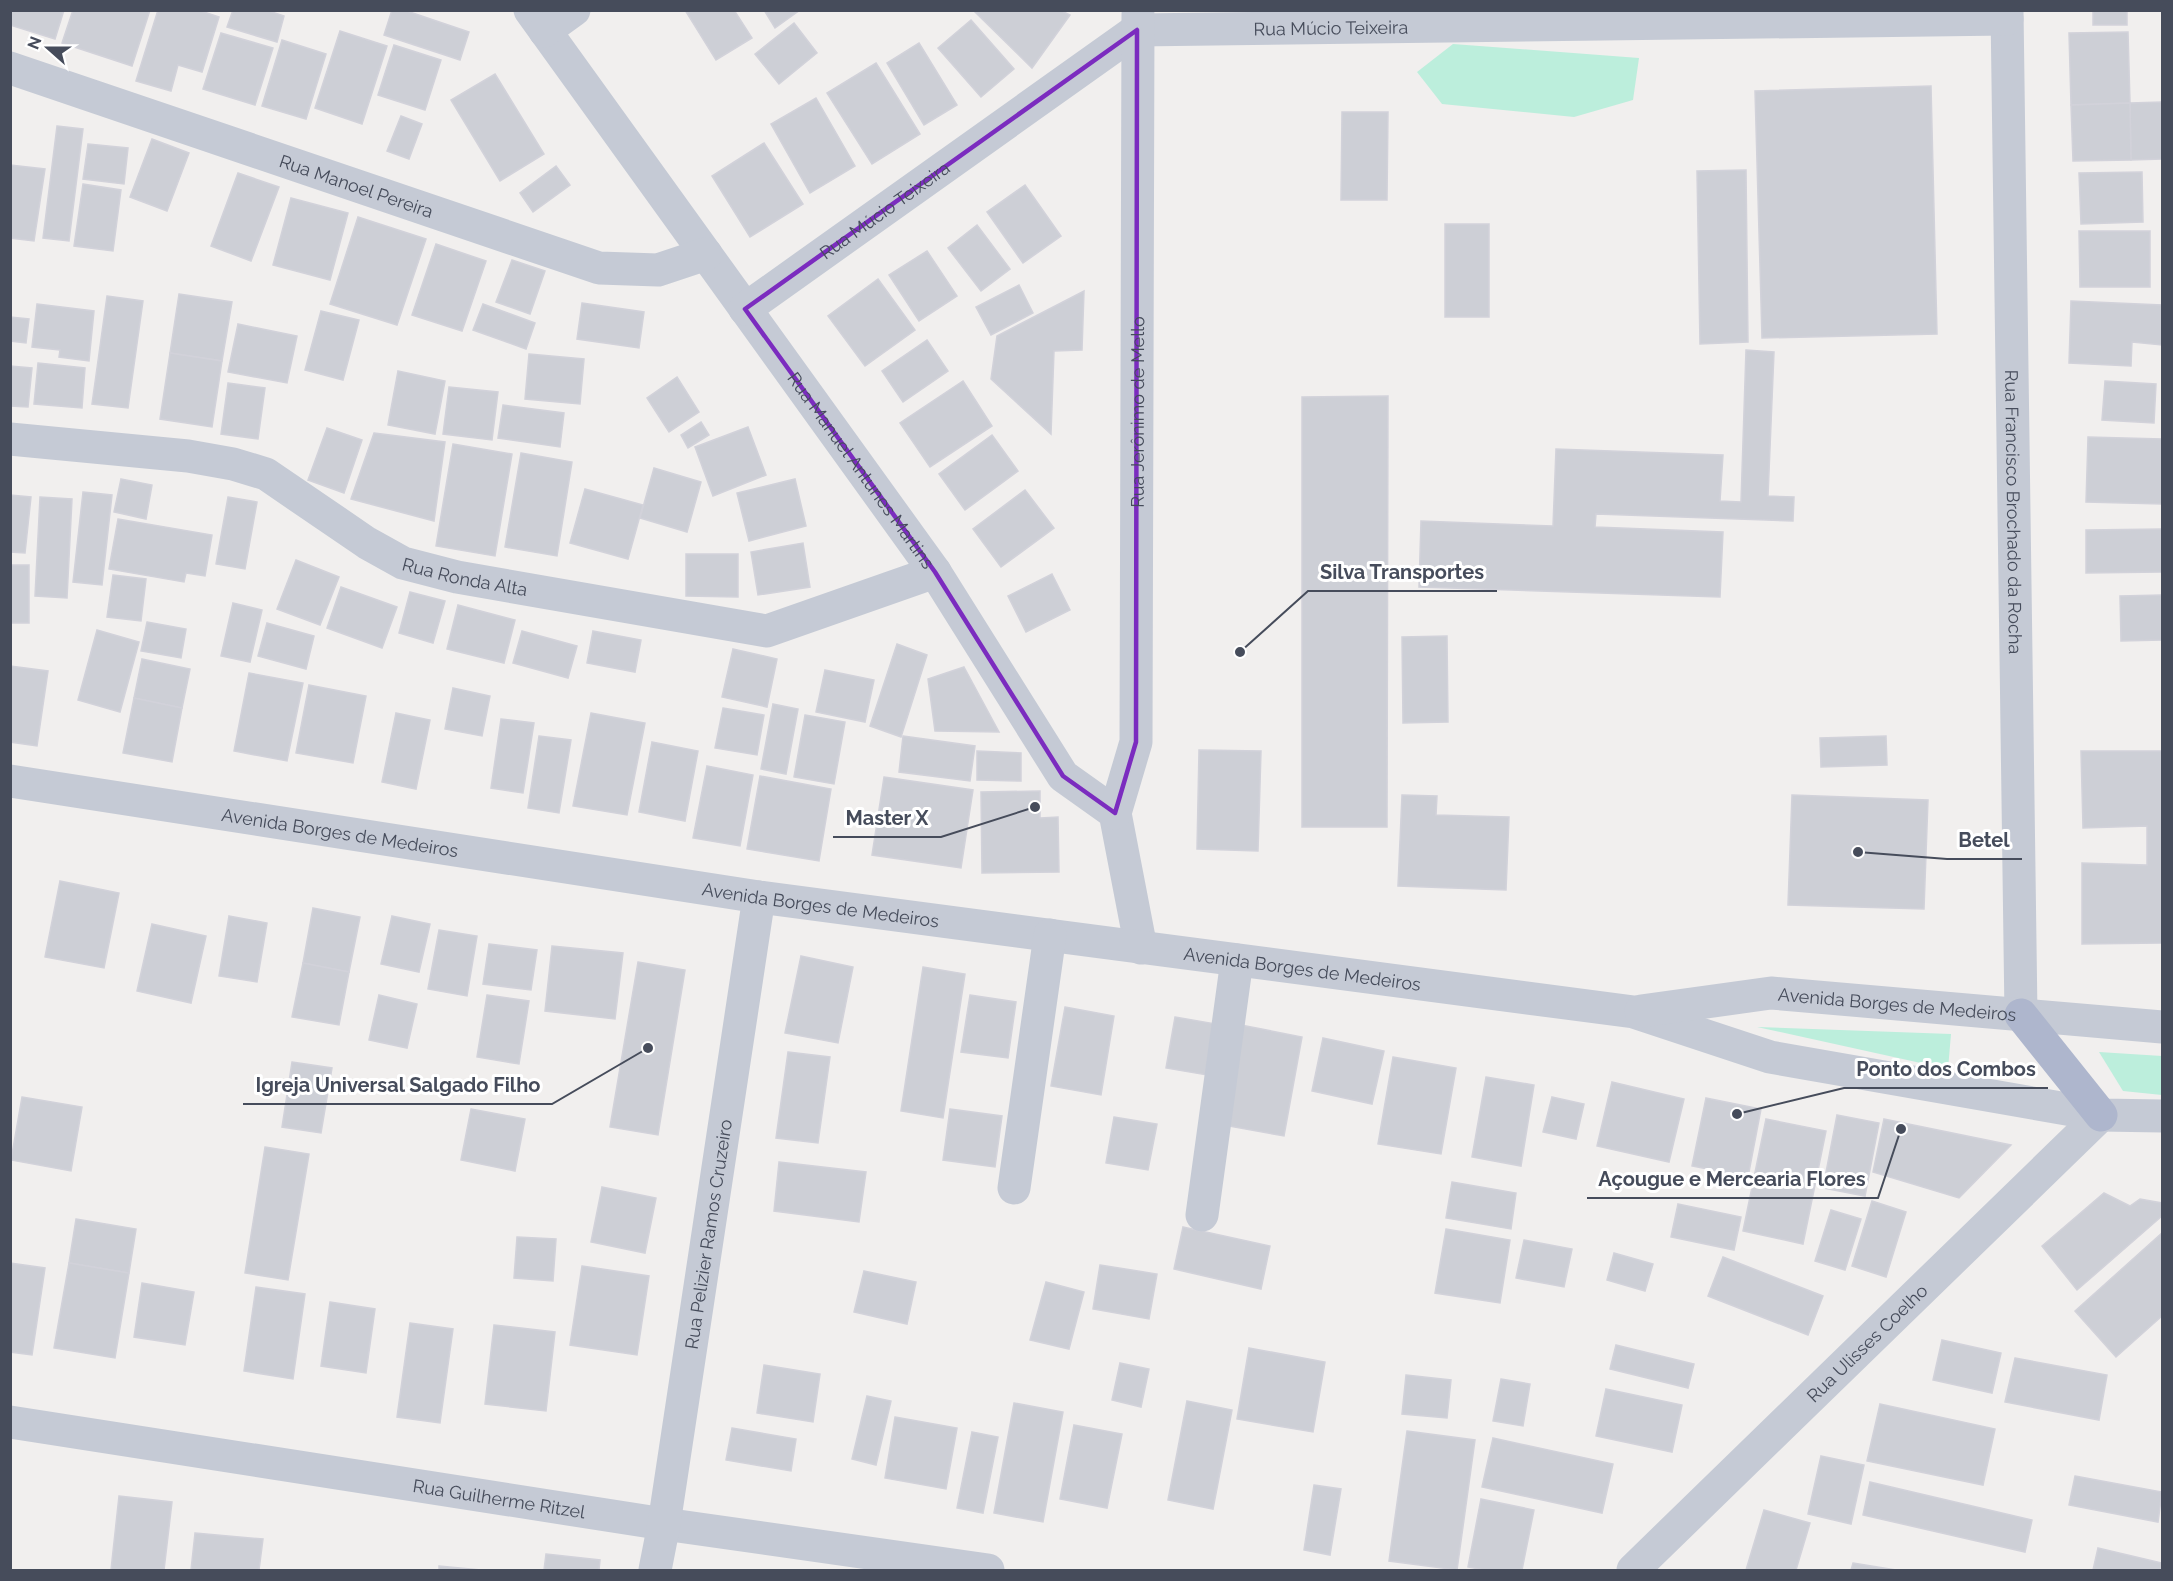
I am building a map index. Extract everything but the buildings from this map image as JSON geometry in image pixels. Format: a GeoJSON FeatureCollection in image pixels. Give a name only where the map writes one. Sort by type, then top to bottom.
{"type":"FeatureCollection","features":[{"type":"Feature","properties":{"kind":"main road"},"geometry":{"type":"LineString","coordinates":[[2021,1015],[2101,1114]]}},
{"type":"Feature","properties":{"kind":"street"},"geometry":{"type":"LineString","coordinates":[[538,21],[574,10]]}},
{"type":"Feature","properties":{"kind":"street","name":"Rua Múcio Teixeira"},"geometry":{"type":"LineString","coordinates":[[746,309],[1137,20],[2007,15]]}},
{"type":"Feature","properties":{"kind":"street","name":"Rua Francisco Brochado da Rocha"},"geometry":{"type":"LineString","coordinates":[[2007,15],[2021,1015]]}},
{"type":"Feature","properties":{"kind":"street","name":"Rua Jerônimo de Mello"},"geometry":{"type":"LineString","coordinates":[[1115,813],[1136,742],[1137,20]]}},
{"type":"Feature","properties":{"kind":"street","name":"Rua Manuel Antunes Martins"},"geometry":{"type":"LineString","coordinates":[[538,21],[934,572],[1063,776],[1115,813]]}},
{"type":"Feature","properties":{"kind":"street","name":"Rua Manoel Pereira"},"geometry":{"type":"LineString","coordinates":[[10,68],[599,267],[658,270],[706,254]]}},
{"type":"Feature","properties":{"kind":"street","name":"Rua Ronda Alta"},"geometry":{"type":"LineString","coordinates":[[10,439],[188,456],[233,464],[266,474],[367,543],[403,563],[457,577],[767,631],[934,572]]}},
{"type":"Feature","properties":{"kind":"street","name":"Avenida Borges de Medeiros"},"geometry":{"type":"LineString","coordinates":[[10,781],[759,897],[1634,1012],[1770,1057],[2101,1114],[2163,1116]]}},
{"type":"Feature","properties":{"kind":"street"},"geometry":{"type":"LineString","coordinates":[[1115,813],[1141,948]]}},
{"type":"Feature","properties":{"kind":"street","name":"Rua Pelizier Ramos Cruzeiro"},"geometry":{"type":"LineString","coordinates":[[655,1570],[664,1524],[759,897]]}},
{"type":"Feature","properties":{"kind":"street"},"geometry":{"type":"LineString","coordinates":[[1014,1188],[1050,935]]}},
{"type":"Feature","properties":{"kind":"street"},"geometry":{"type":"LineString","coordinates":[[1202,1215],[1237,960]]}},
{"type":"Feature","properties":{"kind":"street","name":"Avenida Borges de Medeiros"},"geometry":{"type":"LineString","coordinates":[[1634,1012],[1771,993],[2163,1027]]}},
{"type":"Feature","properties":{"kind":"street","name":"Rua Ulisses Coelho"},"geometry":{"type":"LineString","coordinates":[[1633,1570],[2101,1114]]}},
{"type":"Feature","properties":{"kind":"street","name":"Rua Guilherme Ritzel"},"geometry":{"type":"LineString","coordinates":[[10,1422],[664,1524],[988,1570]]}},
{"type":"Feature","properties":{"kind":"highlighted area"},"geometry":{"type":"Polygon","coordinates":[[[1137,30],[1136,742],[1115,813],[1063,776],[935,572],[745,309],[1137,30]]]}},
{"type":"Feature","properties":{"kind":"green space"},"geometry":{"type":"Polygon","coordinates":[[[1453,44],[1639,58],[1633,100],[1574,117],[1442,104],[1417,72],[1453,44]]]}},
{"type":"Feature","properties":{"kind":"green space"},"geometry":{"type":"Polygon","coordinates":[[[1757,1027],[1951,1034],[1948,1069],[1757,1027]]]}},
{"type":"Feature","properties":{"kind":"green space"},"geometry":{"type":"Polygon","coordinates":[[[2099,1052],[2162,1056],[2162,1095],[2123,1091],[2099,1052]]]}},
{"type":"Feature","properties":{"kind":"place","name":"Silva Transportes"},"geometry":{"type":"Point","coordinates":[1240,652]}},
{"type":"Feature","properties":{"kind":"place","name":"Master X"},"geometry":{"type":"Point","coordinates":[1035,807]}},
{"type":"Feature","properties":{"kind":"place","name":"Betel"},"geometry":{"type":"Point","coordinates":[1858,852]}},
{"type":"Feature","properties":{"kind":"place","name":"Igreja Universal Salgado Filho"},"geometry":{"type":"Point","coordinates":[648,1048]}},
{"type":"Feature","properties":{"kind":"place","name":"Ponto dos Combos"},"geometry":{"type":"Point","coordinates":[1737,1114]}},
{"type":"Feature","properties":{"kind":"place","name":"Açougue e Mercearia Flores"},"geometry":{"type":"Point","coordinates":[1901,1129]}}]}
